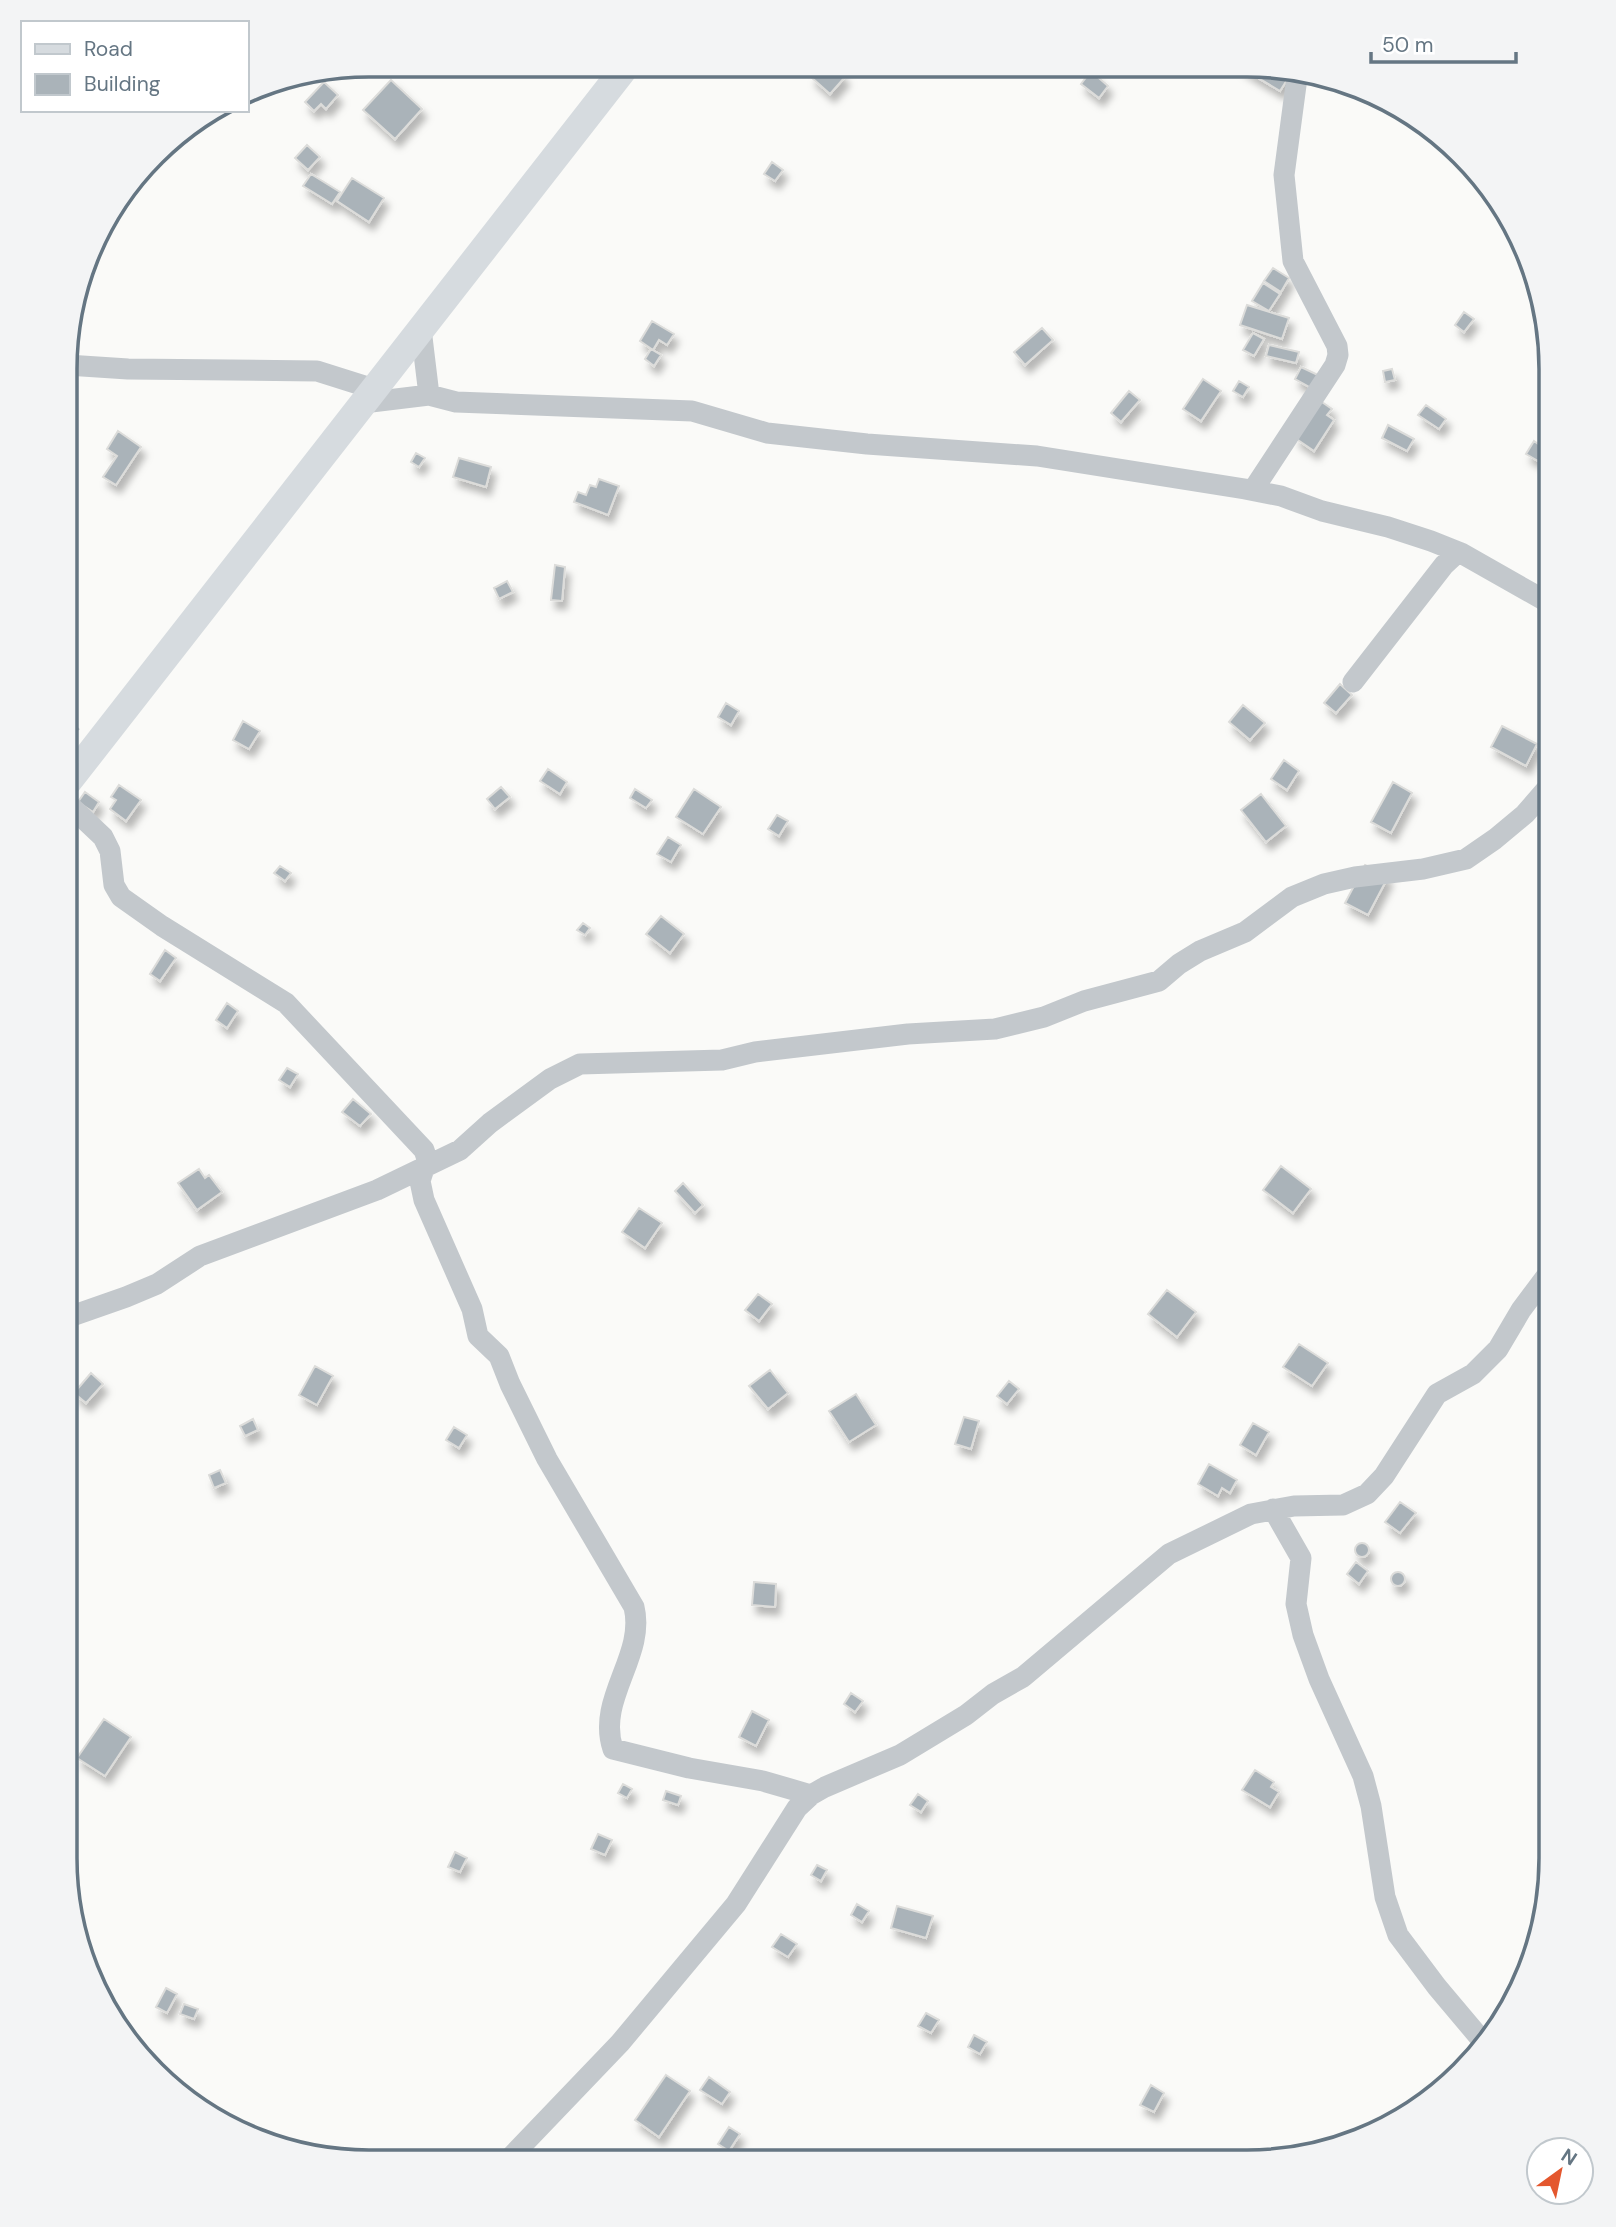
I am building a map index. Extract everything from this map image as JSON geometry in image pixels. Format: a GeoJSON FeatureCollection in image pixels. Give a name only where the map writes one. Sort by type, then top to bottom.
{"type":"FeatureCollection","features":[{"type":"Feature","properties":{"kind":"street"},"geometry":{"type":"LineString","coordinates":[[77,770],[618,77]]}},
{"type":"Feature","properties":{"kind":"street"},"geometry":{"type":"LineString","coordinates":[[1253,490],[1335,365],[1338,355],[1337,346],[1293,261],[1284,175],[1296,82]]}},
{"type":"Feature","properties":{"kind":"street"},"geometry":{"type":"LineString","coordinates":[[421,329],[429,395]]}},
{"type":"Feature","properties":{"kind":"street"},"geometry":{"type":"LineString","coordinates":[[77,366],[128,369],[317,371],[350,380],[369,396],[429,395],[456,402],[692,411],[767,433],[867,444],[1037,456],[1192,479],[1281,496],[1356,521],[1388,527],[1458,552],[1539,597]]}},
{"type":"Feature","properties":{"kind":"street"},"geometry":{"type":"LineString","coordinates":[[1353,682],[1444,565],[1458,552]]}},
{"type":"Feature","properties":{"kind":"street"},"geometry":{"type":"LineString","coordinates":[[77,1314],[157,1284],[200,1256],[377,1190],[460,1150],[490,1122],[550,1079],[580,1063],[722,1060],[755,1052],[908,1034],[995,1029],[1044,1017],[1084,1001],[1159,981],[1200,951],[1245,932],[1292,897],[1324,884],[1355,877],[1423,869],[1466,859],[1525,814],[1539,798]]}},
{"type":"Feature","properties":{"kind":"street"},"geometry":{"type":"LineString","coordinates":[[77,812],[103,837],[110,851],[114,885],[121,897],[162,926],[286,1003],[424,1150],[427,1159],[421,1181],[424,1199],[472,1309],[478,1336],[499,1356],[547,1459],[634,1607],[636,1625],[632,1645],[610,1714],[609,1737],[613,1749],[690,1768],[763,1781],[811,1795]]}},
{"type":"Feature","properties":{"kind":"street"},"geometry":{"type":"LineString","coordinates":[[517,2150],[646,2013],[736,1904],[797,1808],[811,1795],[900,1755],[1023,1677],[1169,1554],[1251,1514],[1273,1509],[1343,1505],[1367,1494],[1384,1476],[1437,1394],[1472,1374],[1498,1349],[1539,1286]]}},
{"type":"Feature","properties":{"kind":"street"},"geometry":{"type":"LineString","coordinates":[[1273,1509],[1301,1558],[1296,1604],[1303,1635],[1319,1678],[1363,1776],[1385,1896],[1398,1935],[1479,2036]]}},
{"type":"Feature","properties":{"kind":"building"},"geometry":{"type":"Polygon","coordinates":[[[811,77],[845,77],[830,94],[811,77]]]}},
{"type":"Feature","properties":{"kind":"building"},"geometry":{"type":"Polygon","coordinates":[[[1086,77],[1098,77],[1108,86],[1099,98],[1081,84],[1086,77]]]}},
{"type":"Feature","properties":{"kind":"building"},"geometry":{"type":"Polygon","coordinates":[[[1258,78],[1287,80],[1280,91],[1258,78]]]}},
{"type":"Feature","properties":{"kind":"building"},"geometry":{"type":"Polygon","coordinates":[[[391,80],[422,109],[395,139],[363,110],[391,80]]]}},
{"type":"Feature","properties":{"kind":"building"},"geometry":{"type":"Polygon","coordinates":[[[324,82],[338,95],[326,109],[321,104],[314,111],[305,102],[324,82]]]}},
{"type":"Feature","properties":{"kind":"building"},"geometry":{"type":"Polygon","coordinates":[[[307,145],[320,157],[308,170],[295,158],[307,145]]]}},
{"type":"Feature","properties":{"kind":"building"},"geometry":{"type":"Polygon","coordinates":[[[772,162],[783,170],[775,181],[764,174],[772,162]]]}},
{"type":"Feature","properties":{"kind":"building"},"geometry":{"type":"Polygon","coordinates":[[[311,174],[340,192],[332,204],[303,186],[311,174]]]}},
{"type":"Feature","properties":{"kind":"building"},"geometry":{"type":"Polygon","coordinates":[[[352,178],[384,198],[369,222],[337,201],[352,178]]]}},
{"type":"Feature","properties":{"kind":"building"},"geometry":{"type":"Polygon","coordinates":[[[1273,268],[1289,278],[1281,292],[1264,281],[1273,268]]]}},
{"type":"Feature","properties":{"kind":"building"},"geometry":{"type":"Polygon","coordinates":[[[1263,283],[1280,294],[1269,311],[1252,301],[1263,283]]]}},
{"type":"Feature","properties":{"kind":"building"},"geometry":{"type":"Polygon","coordinates":[[[1247,305],[1289,318],[1282,339],[1240,325],[1247,305]]]}},
{"type":"Feature","properties":{"kind":"building"},"geometry":{"type":"Polygon","coordinates":[[[1464,312],[1474,319],[1464,332],[1455,325],[1464,312]]]}},
{"type":"Feature","properties":{"kind":"building"},"geometry":{"type":"Polygon","coordinates":[[[652,321],[674,334],[667,345],[659,340],[653,350],[640,341],[652,321]]]}},
{"type":"Feature","properties":{"kind":"building"},"geometry":{"type":"Polygon","coordinates":[[[1042,328],[1053,340],[1025,365],[1014,352],[1042,328]]]}},
{"type":"Feature","properties":{"kind":"building"},"geometry":{"type":"Polygon","coordinates":[[[1253,333],[1264,339],[1254,356],[1243,350],[1253,333]]]}},
{"type":"Feature","properties":{"kind":"building"},"geometry":{"type":"Polygon","coordinates":[[[1269,345],[1299,352],[1296,363],[1266,356],[1269,345]]]}},
{"type":"Feature","properties":{"kind":"building"},"geometry":{"type":"Polygon","coordinates":[[[651,349],[661,355],[654,366],[645,359],[651,349]]]}},
{"type":"Feature","properties":{"kind":"building"},"geometry":{"type":"Polygon","coordinates":[[[1301,367],[1320,376],[1313,389],[1295,379],[1301,367]]]}},
{"type":"Feature","properties":{"kind":"building"},"geometry":{"type":"Polygon","coordinates":[[[1392,369],[1395,380],[1385,382],[1383,371],[1392,369]]]}},
{"type":"Feature","properties":{"kind":"building"},"geometry":{"type":"Polygon","coordinates":[[[1203,379],[1221,391],[1201,421],[1183,409],[1203,379]]]}},
{"type":"Feature","properties":{"kind":"building"},"geometry":{"type":"Polygon","coordinates":[[[1239,381],[1249,387],[1243,397],[1233,391],[1239,381]]]}},
{"type":"Feature","properties":{"kind":"building"},"geometry":{"type":"Polygon","coordinates":[[[1129,391],[1140,400],[1121,422],[1111,413],[1129,391]]]}},
{"type":"Feature","properties":{"kind":"building"},"geometry":{"type":"Polygon","coordinates":[[[1319,400],[1332,409],[1327,415],[1334,420],[1314,451],[1295,438],[1319,400]]]}},
{"type":"Feature","properties":{"kind":"building"},"geometry":{"type":"Polygon","coordinates":[[[1426,405],[1446,419],[1439,429],[1418,415],[1426,405]]]}},
{"type":"Feature","properties":{"kind":"building"},"geometry":{"type":"Polygon","coordinates":[[[1388,425],[1414,439],[1407,451],[1382,438],[1388,425]]]}},
{"type":"Feature","properties":{"kind":"building"},"geometry":{"type":"Polygon","coordinates":[[[118,431],[141,447],[116,485],[103,477],[117,456],[107,449],[118,431]]]}},
{"type":"Feature","properties":{"kind":"building"},"geometry":{"type":"Polygon","coordinates":[[[1534,441],[1539,445],[1538,461],[1526,454],[1534,441]]]}},
{"type":"Feature","properties":{"kind":"building"},"geometry":{"type":"Polygon","coordinates":[[[416,453],[425,458],[419,467],[411,462],[416,453]]]}},
{"type":"Feature","properties":{"kind":"building"},"geometry":{"type":"Polygon","coordinates":[[[459,458],[491,467],[486,487],[453,477],[459,458]]]}},
{"type":"Feature","properties":{"kind":"building"},"geometry":{"type":"Polygon","coordinates":[[[599,479],[619,486],[608,515],[574,502],[578,492],[586,495],[590,485],[596,487],[599,479]]]}},
{"type":"Feature","properties":{"kind":"building"},"geometry":{"type":"Polygon","coordinates":[[[555,565],[565,567],[562,601],[551,600],[555,565]]]}},
{"type":"Feature","properties":{"kind":"building"},"geometry":{"type":"Polygon","coordinates":[[[507,581],[513,592],[499,599],[494,588],[507,581]]]}},
{"type":"Feature","properties":{"kind":"building"},"geometry":{"type":"Polygon","coordinates":[[[1340,684],[1352,695],[1336,713],[1324,703],[1340,684]]]}},
{"type":"Feature","properties":{"kind":"building"},"geometry":{"type":"Polygon","coordinates":[[[726,703],[739,711],[731,725],[718,717],[726,703]]]}},
{"type":"Feature","properties":{"kind":"building"},"geometry":{"type":"Polygon","coordinates":[[[1243,705],[1265,723],[1250,740],[1229,722],[1243,705]]]}},
{"type":"Feature","properties":{"kind":"building"},"geometry":{"type":"Polygon","coordinates":[[[243,721],[260,731],[249,749],[233,740],[243,721]]]}},
{"type":"Feature","properties":{"kind":"building"},"geometry":{"type":"Polygon","coordinates":[[[1502,726],[1537,744],[1526,766],[1491,747],[1502,726]]]}},
{"type":"Feature","properties":{"kind":"building"},"geometry":{"type":"Polygon","coordinates":[[[1284,760],[1299,771],[1287,790],[1271,779],[1284,760]]]}},
{"type":"Feature","properties":{"kind":"building"},"geometry":{"type":"Polygon","coordinates":[[[548,769],[567,782],[560,794],[540,781],[548,769]]]}},
{"type":"Feature","properties":{"kind":"building"},"geometry":{"type":"Polygon","coordinates":[[[1393,782],[1412,793],[1391,833],[1371,822],[1393,782]]]}},
{"type":"Feature","properties":{"kind":"building"},"geometry":{"type":"Polygon","coordinates":[[[119,785],[141,800],[126,821],[110,809],[116,800],[111,797],[119,785]]]}},
{"type":"Feature","properties":{"kind":"building"},"geometry":{"type":"Polygon","coordinates":[[[501,787],[510,797],[495,809],[487,799],[501,787]]]}},
{"type":"Feature","properties":{"kind":"building"},"geometry":{"type":"Polygon","coordinates":[[[635,789],[652,800],[646,808],[630,798],[635,789]]]}},
{"type":"Feature","properties":{"kind":"building"},"geometry":{"type":"Polygon","coordinates":[[[694,789],[721,807],[703,834],[676,817],[694,789]]]}},
{"type":"Feature","properties":{"kind":"building"},"geometry":{"type":"Polygon","coordinates":[[[85,792],[99,802],[93,812],[78,802],[85,792]]]}},
{"type":"Feature","properties":{"kind":"building"},"geometry":{"type":"Polygon","coordinates":[[[1261,794],[1286,826],[1266,842],[1241,810],[1261,794]]]}},
{"type":"Feature","properties":{"kind":"building"},"geometry":{"type":"Polygon","coordinates":[[[777,815],[788,821],[779,836],[768,829],[777,815]]]}},
{"type":"Feature","properties":{"kind":"building"},"geometry":{"type":"Polygon","coordinates":[[[668,837],[681,845],[671,862],[657,854],[668,837]]]}},
{"type":"Feature","properties":{"kind":"building"},"geometry":{"type":"Polygon","coordinates":[[[1365,865],[1388,877],[1368,915],[1345,903],[1365,865]]]}},
{"type":"Feature","properties":{"kind":"building"},"geometry":{"type":"Polygon","coordinates":[[[280,866],[291,873],[285,881],[274,873],[280,866]]]}},
{"type":"Feature","properties":{"kind":"building"},"geometry":{"type":"Polygon","coordinates":[[[661,916],[684,934],[670,953],[646,934],[661,916]]]}},
{"type":"Feature","properties":{"kind":"building"},"geometry":{"type":"Polygon","coordinates":[[[583,923],[590,928],[585,935],[577,930],[583,923]]]}},
{"type":"Feature","properties":{"kind":"building"},"geometry":{"type":"Polygon","coordinates":[[[165,950],[176,958],[160,981],[150,974],[165,950]]]}},
{"type":"Feature","properties":{"kind":"building"},"geometry":{"type":"Polygon","coordinates":[[[227,1003],[238,1011],[227,1028],[216,1020],[227,1003]]]}},
{"type":"Feature","properties":{"kind":"building"},"geometry":{"type":"Polygon","coordinates":[[[287,1068],[298,1074],[290,1087],[279,1080],[287,1068]]]}},
{"type":"Feature","properties":{"kind":"building"},"geometry":{"type":"Polygon","coordinates":[[[353,1099],[371,1114],[360,1126],[342,1112],[353,1099]]]}},
{"type":"Feature","properties":{"kind":"building"},"geometry":{"type":"Polygon","coordinates":[[[1281,1166],[1311,1189],[1293,1213],[1263,1190],[1281,1166]]]}},
{"type":"Feature","properties":{"kind":"building"},"geometry":{"type":"Polygon","coordinates":[[[199,1169],[205,1178],[209,1175],[222,1192],[197,1210],[178,1183],[199,1169]]]}},
{"type":"Feature","properties":{"kind":"building"},"geometry":{"type":"Polygon","coordinates":[[[683,1183],[703,1205],[695,1213],[675,1191],[683,1183]]]}},
{"type":"Feature","properties":{"kind":"building"},"geometry":{"type":"Polygon","coordinates":[[[639,1208],[662,1223],[645,1248],[622,1232],[639,1208]]]}},
{"type":"Feature","properties":{"kind":"building"},"geometry":{"type":"Polygon","coordinates":[[[1167,1290],[1196,1312],[1177,1337],[1148,1314],[1167,1290]]]}},
{"type":"Feature","properties":{"kind":"building"},"geometry":{"type":"Polygon","coordinates":[[[758,1294],[772,1304],[759,1321],[745,1310],[758,1294]]]}},
{"type":"Feature","properties":{"kind":"building"},"geometry":{"type":"Polygon","coordinates":[[[1299,1344],[1328,1363],[1312,1386],[1283,1367],[1299,1344]]]}},
{"type":"Feature","properties":{"kind":"building"},"geometry":{"type":"Polygon","coordinates":[[[315,1366],[333,1376],[317,1405],[299,1395],[315,1366]]]}},
{"type":"Feature","properties":{"kind":"building"},"geometry":{"type":"Polygon","coordinates":[[[770,1370],[788,1393],[768,1409],[749,1386],[770,1370]]]}},
{"type":"Feature","properties":{"kind":"building"},"geometry":{"type":"Polygon","coordinates":[[[91,1373],[103,1384],[86,1403],[77,1396],[77,1389],[91,1373]]]}},
{"type":"Feature","properties":{"kind":"building"},"geometry":{"type":"Polygon","coordinates":[[[1009,1381],[1019,1389],[1007,1404],[997,1396],[1009,1381]]]}},
{"type":"Feature","properties":{"kind":"building"},"geometry":{"type":"Polygon","coordinates":[[[856,1394],[876,1425],[849,1442],[829,1411],[856,1394]]]}},
{"type":"Feature","properties":{"kind":"building"},"geometry":{"type":"Polygon","coordinates":[[[964,1417],[979,1421],[971,1449],[955,1444],[964,1417]]]}},
{"type":"Feature","properties":{"kind":"building"},"geometry":{"type":"Polygon","coordinates":[[[253,1419],[258,1430],[245,1436],[240,1426],[253,1419]]]}},
{"type":"Feature","properties":{"kind":"building"},"geometry":{"type":"Polygon","coordinates":[[[1253,1423],[1269,1432],[1256,1455],[1240,1445],[1253,1423]]]}},
{"type":"Feature","properties":{"kind":"building"},"geometry":{"type":"Polygon","coordinates":[[[454,1427],[467,1435],[459,1448],[446,1440],[454,1427]]]}},
{"type":"Feature","properties":{"kind":"building"},"geometry":{"type":"Polygon","coordinates":[[[1209,1464],[1237,1480],[1230,1493],[1222,1488],[1218,1496],[1198,1484],[1209,1464]]]}},
{"type":"Feature","properties":{"kind":"building"},"geometry":{"type":"Polygon","coordinates":[[[220,1470],[226,1483],[214,1488],[209,1475],[220,1470]]]}},
{"type":"Feature","properties":{"kind":"building"},"geometry":{"type":"Polygon","coordinates":[[[1400,1502],[1416,1513],[1400,1533],[1385,1522],[1400,1502]]]}},
{"type":"Feature","properties":{"kind":"building"},"geometry":{"type":"Polygon","coordinates":[[[1362,1543],[1367,1545],[1367,1555],[1362,1557],[1357,1555],[1355,1550],[1357,1545],[1362,1543]]]}},
{"type":"Feature","properties":{"kind":"building"},"geometry":{"type":"Polygon","coordinates":[[[1356,1562],[1368,1571],[1359,1584],[1347,1574],[1356,1562]]]}},
{"type":"Feature","properties":{"kind":"building"},"geometry":{"type":"Polygon","coordinates":[[[1395,1572],[1401,1572],[1405,1579],[1401,1586],[1395,1586],[1391,1582],[1391,1576],[1395,1572]]]}},
{"type":"Feature","properties":{"kind":"building"},"geometry":{"type":"Polygon","coordinates":[[[754,1582],[776,1584],[775,1607],[752,1605],[754,1582]]]}},
{"type":"Feature","properties":{"kind":"building"},"geometry":{"type":"Polygon","coordinates":[[[851,1693],[863,1701],[855,1712],[844,1704],[851,1693]]]}},
{"type":"Feature","properties":{"kind":"building"},"geometry":{"type":"Polygon","coordinates":[[[752,1711],[769,1720],[756,1746],[739,1737],[752,1711]]]}},
{"type":"Feature","properties":{"kind":"building"},"geometry":{"type":"Polygon","coordinates":[[[104,1719],[131,1737],[105,1776],[77,1758],[104,1719]]]}},
{"type":"Feature","properties":{"kind":"building"},"geometry":{"type":"Polygon","coordinates":[[[1255,1770],[1274,1782],[1271,1787],[1279,1792],[1270,1807],[1242,1790],[1255,1770]]]}},
{"type":"Feature","properties":{"kind":"building"},"geometry":{"type":"Polygon","coordinates":[[[623,1784],[632,1789],[627,1798],[618,1793],[623,1784]]]}},
{"type":"Feature","properties":{"kind":"building"},"geometry":{"type":"Polygon","coordinates":[[[666,1791],[681,1796],[678,1805],[663,1800],[666,1791]]]}},
{"type":"Feature","properties":{"kind":"building"},"geometry":{"type":"Polygon","coordinates":[[[918,1794],[928,1801],[921,1812],[910,1805],[918,1794]]]}},
{"type":"Feature","properties":{"kind":"building"},"geometry":{"type":"Polygon","coordinates":[[[598,1834],[612,1840],[605,1855],[591,1849],[598,1834]]]}},
{"type":"Feature","properties":{"kind":"building"},"geometry":{"type":"Polygon","coordinates":[[[455,1852],[467,1858],[460,1872],[448,1867],[455,1852]]]}},
{"type":"Feature","properties":{"kind":"building"},"geometry":{"type":"Polygon","coordinates":[[[817,1865],[827,1870],[821,1881],[811,1875],[817,1865]]]}},
{"type":"Feature","properties":{"kind":"building"},"geometry":{"type":"Polygon","coordinates":[[[857,1904],[869,1911],[862,1922],[851,1915],[857,1904]]]}},
{"type":"Feature","properties":{"kind":"building"},"geometry":{"type":"Polygon","coordinates":[[[897,1906],[933,1916],[926,1938],[891,1928],[897,1906]]]}},
{"type":"Feature","properties":{"kind":"building"},"geometry":{"type":"Polygon","coordinates":[[[781,1934],[797,1944],[788,1957],[772,1947],[781,1934]]]}},
{"type":"Feature","properties":{"kind":"building"},"geometry":{"type":"Polygon","coordinates":[[[166,1988],[177,1994],[167,2013],[156,2007],[166,1988]]]}},
{"type":"Feature","properties":{"kind":"building"},"geometry":{"type":"Polygon","coordinates":[[[184,2004],[198,2009],[194,2019],[180,2014],[184,2004]]]}},
{"type":"Feature","properties":{"kind":"building"},"geometry":{"type":"Polygon","coordinates":[[[926,2013],[939,2020],[931,2033],[918,2026],[926,2013]]]}},
{"type":"Feature","properties":{"kind":"building"},"geometry":{"type":"Polygon","coordinates":[[[974,2035],[987,2042],[980,2054],[968,2047],[974,2035]]]}},
{"type":"Feature","properties":{"kind":"building"},"geometry":{"type":"Polygon","coordinates":[[[666,2075],[690,2091],[659,2137],[635,2120],[666,2075]]]}},
{"type":"Feature","properties":{"kind":"building"},"geometry":{"type":"Polygon","coordinates":[[[709,2077],[730,2092],[722,2104],[700,2090],[709,2077]]]}},
{"type":"Feature","properties":{"kind":"building"},"geometry":{"type":"Polygon","coordinates":[[[1151,2085],[1164,2093],[1154,2112],[1140,2105],[1151,2085]]]}},
{"type":"Feature","properties":{"kind":"building"},"geometry":{"type":"Polygon","coordinates":[[[729,2127],[740,2134],[730,2150],[718,2144],[729,2127]]]}}]}
